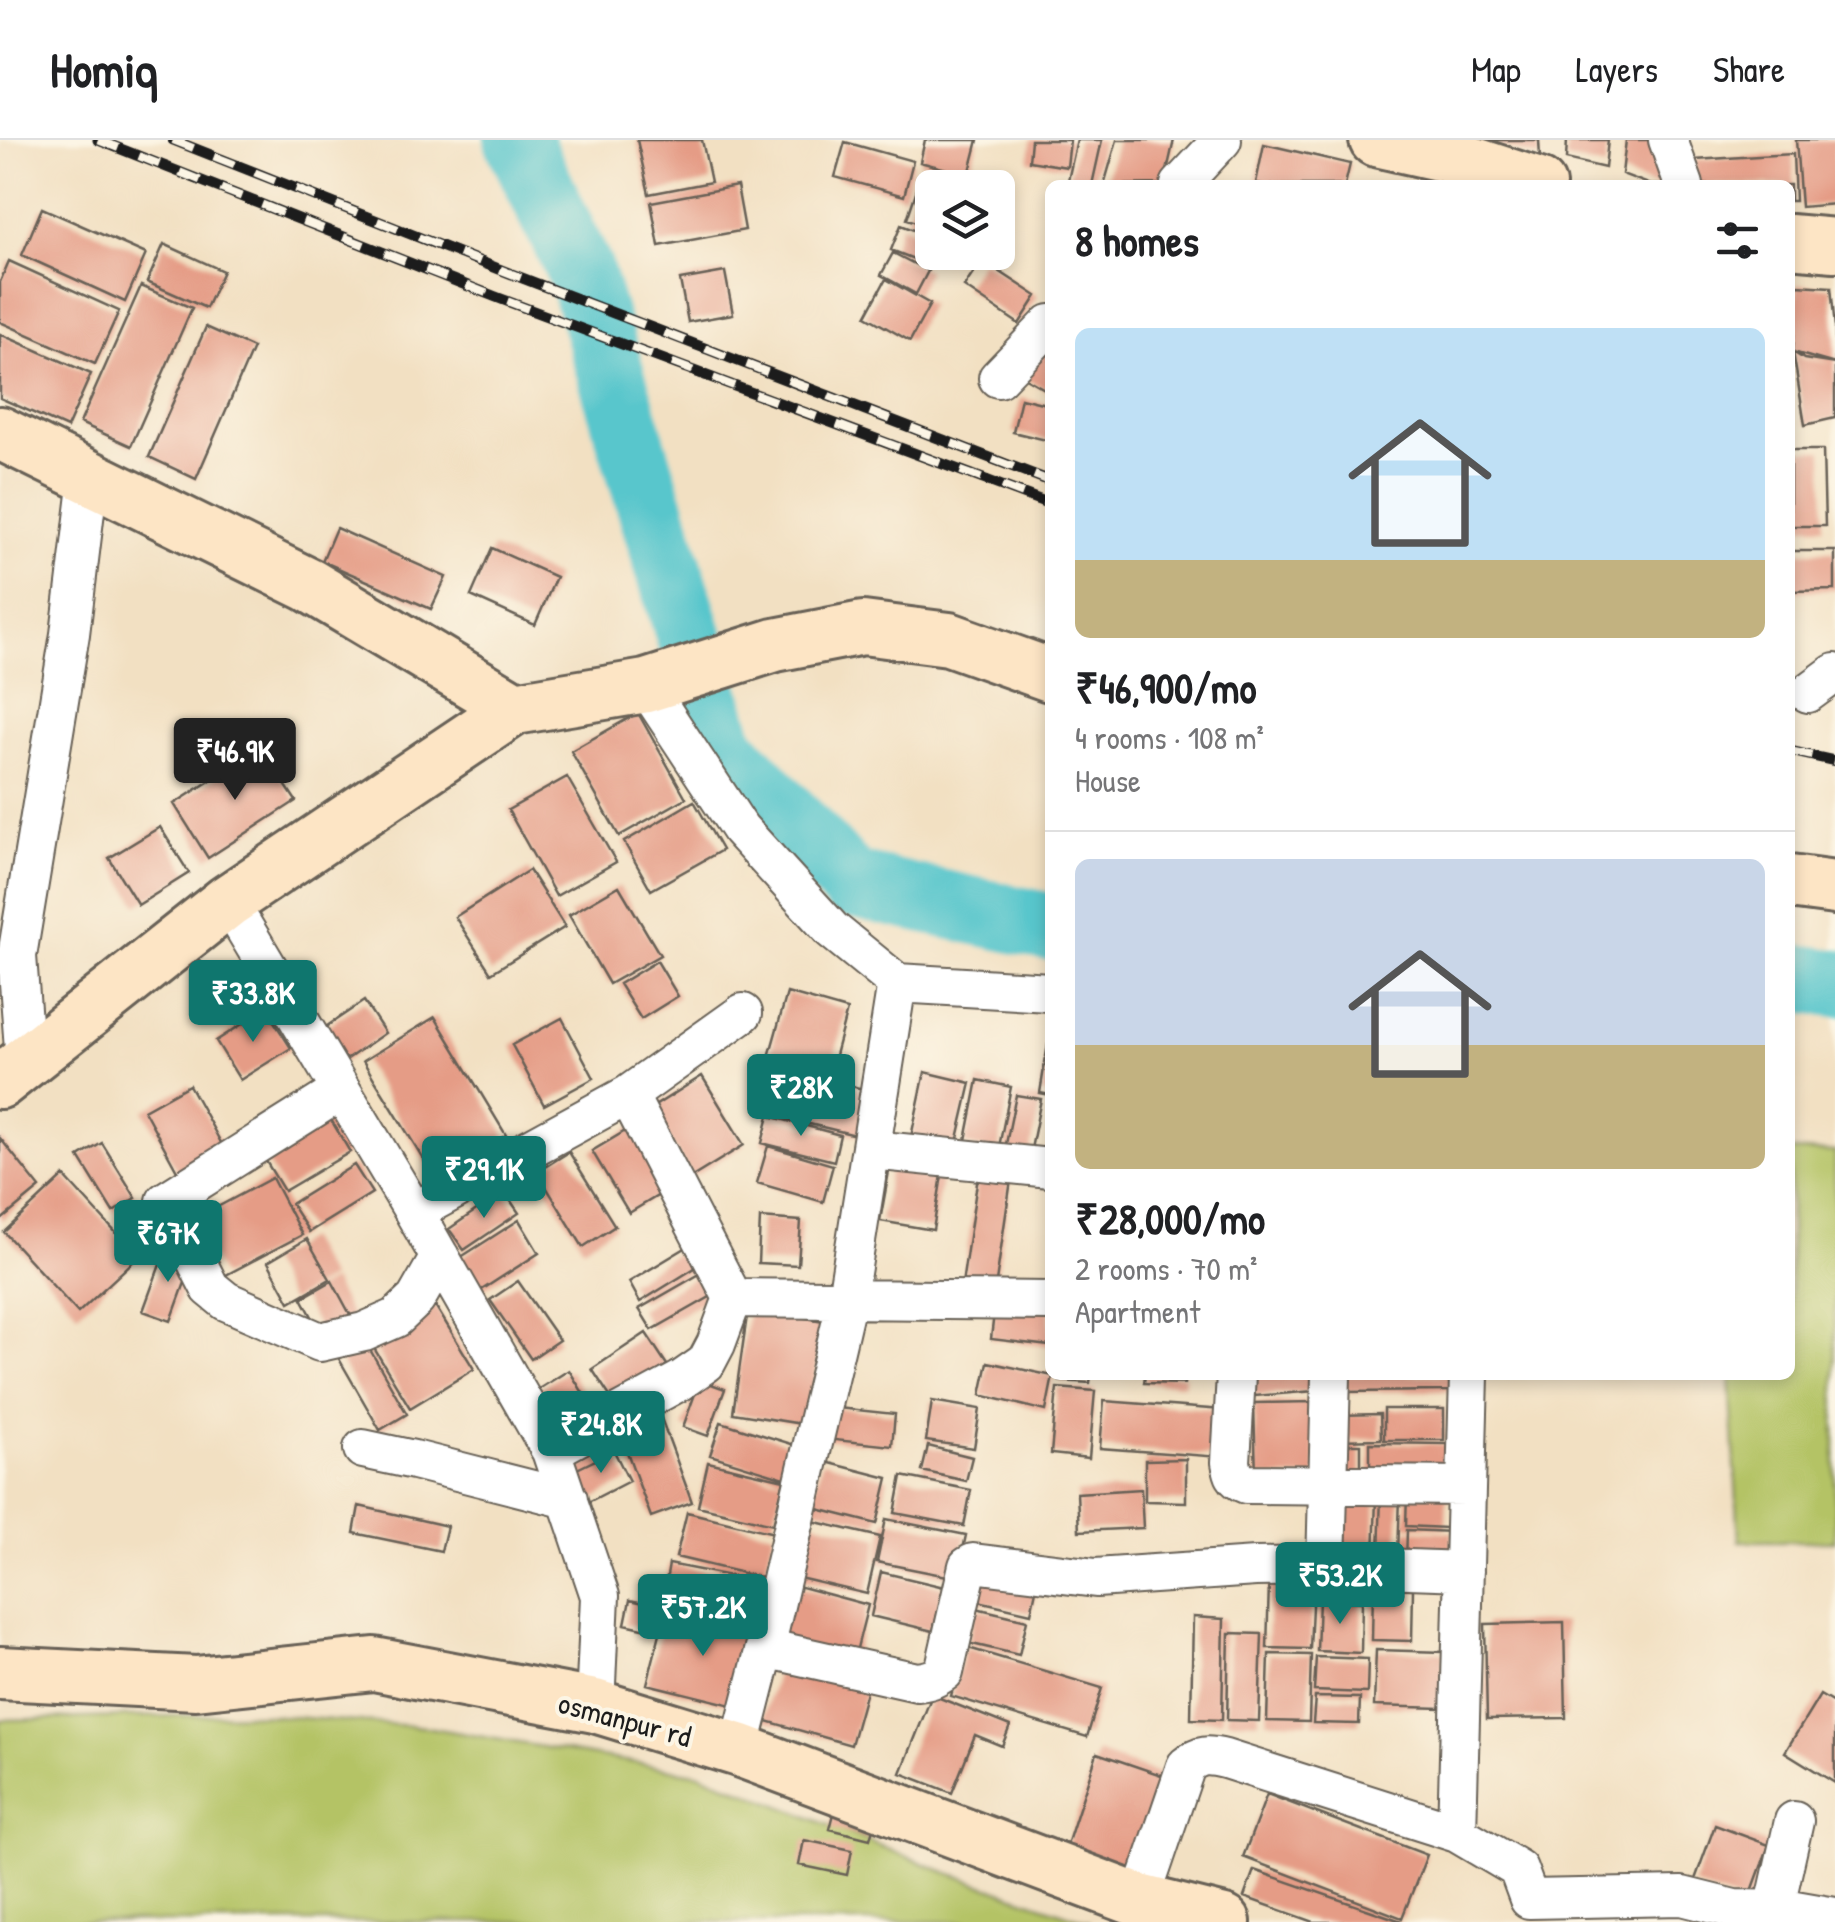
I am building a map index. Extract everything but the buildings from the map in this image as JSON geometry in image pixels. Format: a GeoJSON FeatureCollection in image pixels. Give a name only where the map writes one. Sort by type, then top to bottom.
{"type":"FeatureCollection","features":[{"type":"Feature","properties":{"kind":"street"},"geometry":{"type":"LineString","coordinates":[[1185,180],[1222,140]]}},
{"type":"Feature","properties":{"kind":"street"},"geometry":{"type":"LineString","coordinates":[[1376,140],[1458,172],[1508,180]]}},
{"type":"Feature","properties":{"kind":"street"},"geometry":{"type":"LineString","coordinates":[[1668,140],[1682,180]]}},
{"type":"Feature","properties":{"kind":"street"},"geometry":{"type":"LineString","coordinates":[[1795,241],[1835,245]]}},
{"type":"Feature","properties":{"kind":"street"},"geometry":{"type":"LineString","coordinates":[[998,378],[1045,329]]}},
{"type":"Feature","properties":{"kind":"street"},"geometry":{"type":"LineString","coordinates":[[0,433],[309,585],[515,708]]}},
{"type":"Feature","properties":{"kind":"street"},"geometry":{"type":"LineString","coordinates":[[13,1072],[17,956],[70,634],[90,478]]}},
{"type":"Feature","properties":{"kind":"street"},"geometry":{"type":"LineString","coordinates":[[13,1072],[228,901],[515,708],[646,686],[775,645],[863,628],[949,639],[1045,674]]}},
{"type":"Feature","properties":{"kind":"street"},"geometry":{"type":"LineString","coordinates":[[646,686],[740,829],[832,930],[898,983],[1045,992]]}},
{"type":"Feature","properties":{"kind":"street"},"geometry":{"type":"LineString","coordinates":[[1795,883],[1835,888]]}},
{"type":"Feature","properties":{"kind":"street"},"geometry":{"type":"LineString","coordinates":[[228,901],[551,1450],[600,1596],[595,1706]]}},
{"type":"Feature","properties":{"kind":"street"},"geometry":{"type":"LineString","coordinates":[[739,1750],[846,1298],[898,983]]}},
{"type":"Feature","properties":{"kind":"street"},"geometry":{"type":"LineString","coordinates":[[414,1212],[628,1095],[742,1014]]}},
{"type":"Feature","properties":{"kind":"street"},"geometry":{"type":"LineString","coordinates":[[341,1092],[166,1201],[210,1288],[226,1301],[320,1342],[364,1332],[396,1318],[416,1298],[440,1257]]}},
{"type":"Feature","properties":{"kind":"street"},"geometry":{"type":"LineString","coordinates":[[551,1450],[706,1363],[732,1298],[628,1095]]}},
{"type":"Feature","properties":{"kind":"street"},"geometry":{"type":"LineString","coordinates":[[872,1150],[1045,1167]]}},
{"type":"Feature","properties":{"kind":"street"},"geometry":{"type":"LineString","coordinates":[[732,1298],[1045,1301]]}},
{"type":"Feature","properties":{"kind":"street"},"geometry":{"type":"LineString","coordinates":[[1236,1380],[1231,1462],[1239,1482],[1466,1486]]}},
{"type":"Feature","properties":{"kind":"street"},"geometry":{"type":"LineString","coordinates":[[1326,1566],[1331,1380]]}},
{"type":"Feature","properties":{"kind":"street"},"geometry":{"type":"LineString","coordinates":[[1457,1833],[1469,1380]]}},
{"type":"Feature","properties":{"kind":"street"},"geometry":{"type":"LineString","coordinates":[[363,1449],[568,1500]]}},
{"type":"Feature","properties":{"kind":"street"},"geometry":{"type":"LineString","coordinates":[[765,1648],[918,1682],[935,1679],[944,1672],[968,1566],[973,1563],[1096,1578],[1255,1566],[1464,1571]]}},
{"type":"Feature","properties":{"kind":"street","name":"osmanpur rd"},"geometry":{"type":"LineString","coordinates":[[0,1672],[196,1683],[374,1664],[595,1706],[739,1750],[1140,1901],[1224,1922]]}},
{"type":"Feature","properties":{"kind":"street"},"geometry":{"type":"LineString","coordinates":[[1140,1901],[1186,1766],[1207,1755],[1457,1833],[1518,1869],[1524,1910],[1795,1910],[1835,1917]]}},
{"type":"Feature","properties":{"kind":"street"},"geometry":{"type":"LineString","coordinates":[[1774,1910],[1794,1821]]}},
{"type":"Feature","properties":{"kind":"green space"},"geometry":{"type":"Polygon","coordinates":[[[1795,1151],[1835,1152],[1835,1541],[1739,1541],[1730,1380],[1795,1380],[1795,1151]]]}},
{"type":"Feature","properties":{"kind":"green space"},"geometry":{"type":"Polygon","coordinates":[[[252,1714],[426,1727],[701,1774],[940,1870],[1090,1922],[0,1922],[0,1720],[252,1714]]]}},
{"type":"Feature","properties":{"kind":"waterway"},"geometry":{"type":"LineString","coordinates":[[518,140],[580,271],[723,748],[851,884],[1045,926]]}},
{"type":"Feature","properties":{"kind":"waterway"},"geometry":{"type":"LineString","coordinates":[[1795,978],[1835,983]]}},
{"type":"Feature","properties":{"kind":"railway"},"geometry":{"type":"LineString","coordinates":[[98,140],[496,297],[1045,502]]}},
{"type":"Feature","properties":{"kind":"railway"},"geometry":{"type":"LineString","coordinates":[[173,140],[1045,479]]}},
{"type":"Feature","properties":{"kind":"railway"},"geometry":{"type":"LineString","coordinates":[[1795,752],[1835,761]]}}]}
